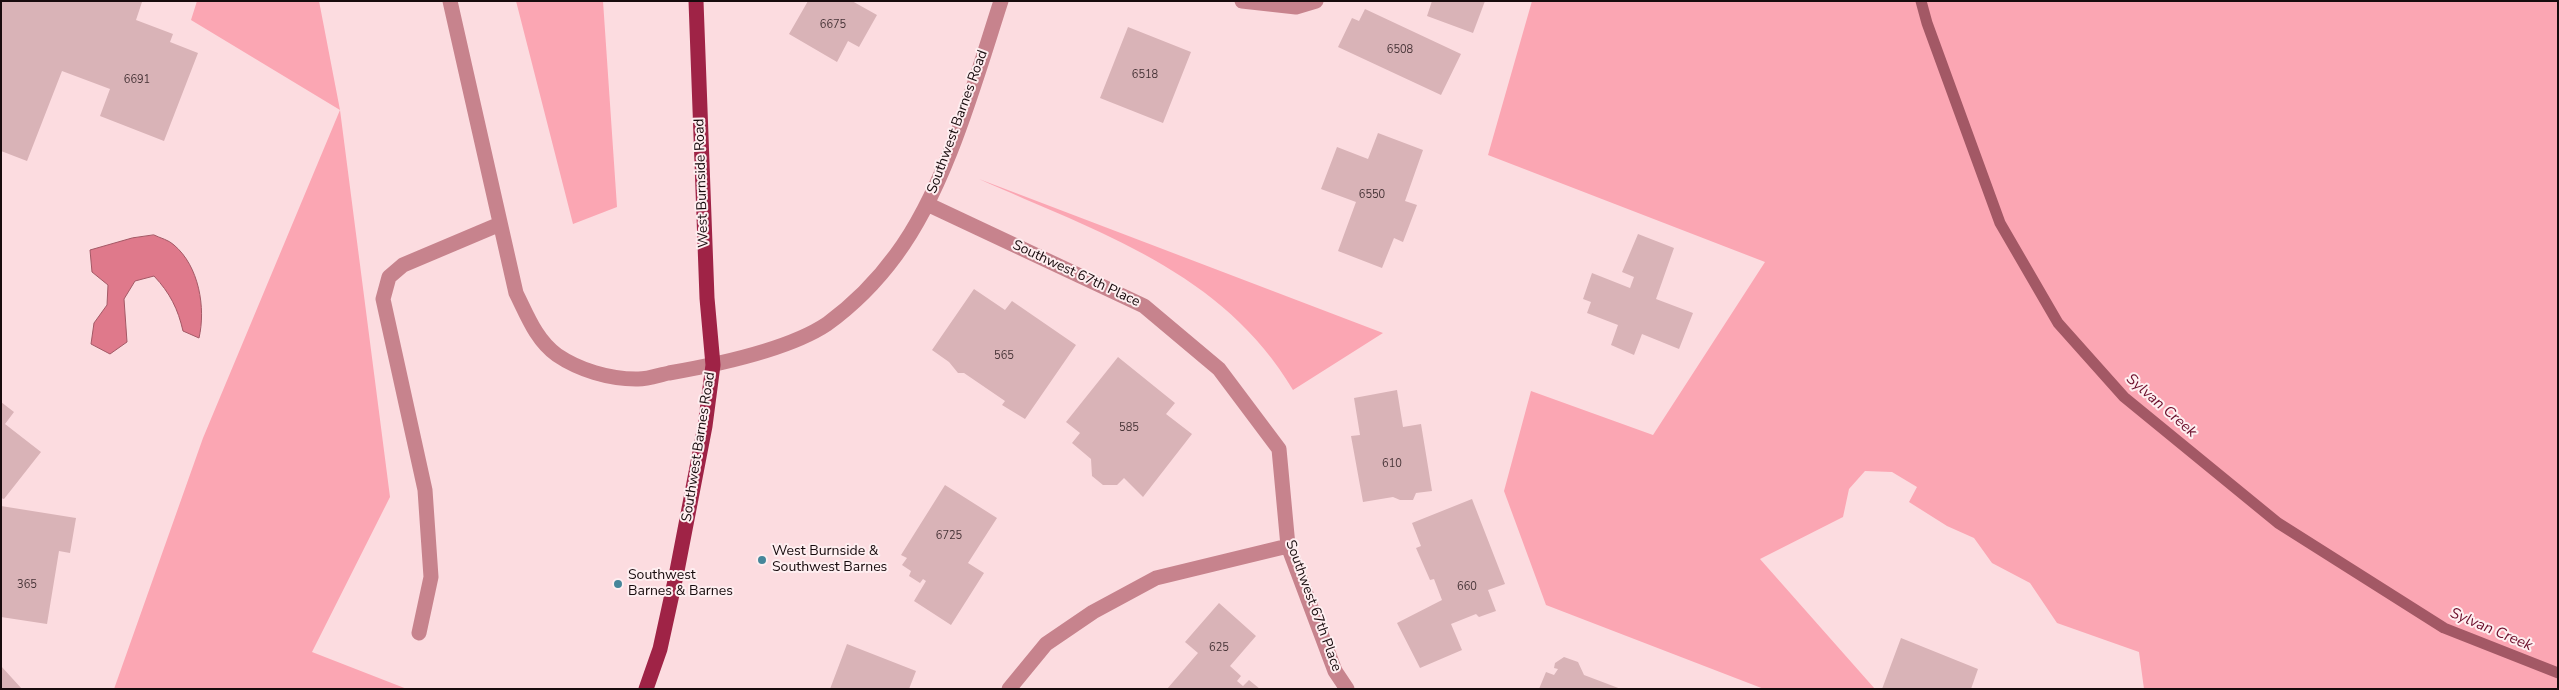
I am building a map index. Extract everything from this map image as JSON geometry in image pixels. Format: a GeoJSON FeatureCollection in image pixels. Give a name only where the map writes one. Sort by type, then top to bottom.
{"type":"FeatureCollection","features":[{"type":"Feature","properties":{"kind":"main road","name":"West Burnside Road"},"geometry":{"type":"LineString","coordinates":[[696,1],[707,298],[713,365]]}},
{"type":"Feature","properties":{"kind":"main road","name":"Southwest Barnes Road"},"geometry":{"type":"LineString","coordinates":[[646,689],[660,649],[676,576],[706,426],[713,365]]}},
{"type":"Feature","properties":{"kind":"street"},"geometry":{"type":"LineString","coordinates":[[450,1],[516,293],[541,339],[556,354],[598,374],[636,380],[713,365]]}},
{"type":"Feature","properties":{"kind":"street","name":"Southwest Barnes Road"},"geometry":{"type":"LineString","coordinates":[[713,365],[787,344],[826,324],[875,282],[897,254],[927,204],[964,110],[1001,1]]}},
{"type":"Feature","properties":{"kind":"street"},"geometry":{"type":"LineString","coordinates":[[1242,1],[1296,7],[1316,1]]}},
{"type":"Feature","properties":{"kind":"street","name":"Southwest 67th Place"},"geometry":{"type":"LineString","coordinates":[[927,204],[1144,306],[1219,370],[1279,449],[1288,546],[1335,671],[1347,689]]}},
{"type":"Feature","properties":{"kind":"street"},"geometry":{"type":"LineString","coordinates":[[419,633],[432,577],[425,490],[383,298],[389,277],[403,265],[500,224]]}},
{"type":"Feature","properties":{"kind":"street"},"geometry":{"type":"LineString","coordinates":[[1009,689],[1046,644],[1093,612],[1156,578],[1288,546]]}},
{"type":"Feature","properties":{"kind":"shaded area"},"geometry":{"type":"Polygon","coordinates":[[[197,1],[319,1],[340,110],[191,20],[197,1]]]}},
{"type":"Feature","properties":{"kind":"shaded area"},"geometry":{"type":"Polygon","coordinates":[[[516,1],[603,1],[617,207],[573,224],[516,1]]]}},
{"type":"Feature","properties":{"kind":"shaded area"},"geometry":{"type":"Polygon","coordinates":[[[1532,1],[2558,1],[2558,689],[2144,689],[2139,652],[2057,623],[2030,583],[1992,563],[1974,538],[1947,526],[1909,502],[1917,487],[1892,472],[1865,471],[1849,489],[1843,517],[1760,559],[1875,689],[1764,689],[1546,605],[1504,491],[1531,391],[1653,435],[1765,262],[1488,155],[1532,1]]]}},
{"type":"Feature","properties":{"kind":"shaded area"},"geometry":{"type":"Polygon","coordinates":[[[340,110],[390,497],[312,652],[407,689],[114,689],[203,438],[340,110]]]}},
{"type":"Feature","properties":{"kind":"shaded area"},"geometry":{"type":"Polygon","coordinates":[[[979,179],[1383,333],[1293,390],[1264,349],[1231,314],[1194,285],[1154,260],[1112,238],[979,179]]]}},
{"type":"Feature","properties":{"kind":"shaded area"},"geometry":{"type":"Polygon","coordinates":[[[154,235],[167,240],[183,254],[195,276],[202,314],[199,338],[183,331],[173,302],[154,276],[135,281],[124,299],[127,342],[110,354],[91,344],[94,323],[107,305],[108,285],[92,272],[90,250],[132,238],[154,235]]]}},
{"type":"Feature","properties":{"kind":"building"},"geometry":{"type":"Polygon","coordinates":[[[1,1],[142,2],[136,20],[173,34],[170,42],[198,53],[164,141],[100,116],[110,89],[62,71],[27,161],[1,151],[1,1]]]}},
{"type":"Feature","properties":{"kind":"building"},"geometry":{"type":"Polygon","coordinates":[[[808,1],[852,1],[877,15],[859,47],[848,41],[837,62],[789,34],[808,1]]]}},
{"type":"Feature","properties":{"kind":"building"},"geometry":{"type":"Polygon","coordinates":[[[1432,1],[1485,1],[1473,33],[1427,16],[1432,1]]]}},
{"type":"Feature","properties":{"kind":"building"},"geometry":{"type":"Polygon","coordinates":[[[1365,9],[1461,54],[1441,95],[1338,47],[1352,18],[1359,21],[1365,9]]]}},
{"type":"Feature","properties":{"kind":"building"},"geometry":{"type":"Polygon","coordinates":[[[1128,27],[1191,52],[1163,123],[1100,98],[1128,27]]]}},
{"type":"Feature","properties":{"kind":"building"},"geometry":{"type":"Polygon","coordinates":[[[1378,133],[1423,150],[1405,201],[1417,205],[1403,242],[1394,238],[1382,268],[1338,251],[1356,202],[1321,189],[1337,147],[1368,159],[1378,133]]]}},
{"type":"Feature","properties":{"kind":"building"},"geometry":{"type":"Polygon","coordinates":[[[1638,234],[1674,248],[1656,299],[1693,313],[1679,349],[1642,334],[1634,355],[1611,345],[1618,325],[1587,313],[1591,302],[1583,299],[1592,273],[1630,288],[1634,277],[1622,272],[1638,234]]]}},
{"type":"Feature","properties":{"kind":"building"},"geometry":{"type":"Polygon","coordinates":[[[974,289],[1005,310],[1012,301],[1076,345],[1025,419],[1002,405],[1005,401],[964,373],[958,373],[949,362],[932,350],[974,289]]]}},
{"type":"Feature","properties":{"kind":"building"},"geometry":{"type":"Polygon","coordinates":[[[1118,357],[1175,403],[1166,414],[1192,434],[1143,497],[1124,478],[1117,485],[1103,485],[1092,476],[1091,459],[1072,443],[1080,433],[1066,422],[1118,357]]]}},
{"type":"Feature","properties":{"kind":"building"},"geometry":{"type":"Polygon","coordinates":[[[1397,390],[1403,427],[1421,424],[1432,491],[1416,493],[1413,500],[1400,500],[1393,497],[1363,502],[1351,436],[1360,435],[1354,398],[1397,390]]]}},
{"type":"Feature","properties":{"kind":"building"},"geometry":{"type":"Polygon","coordinates":[[[1,402],[14,412],[5,424],[41,452],[4,499],[1,498],[1,402]]]}},
{"type":"Feature","properties":{"kind":"building"},"geometry":{"type":"Polygon","coordinates":[[[945,485],[997,518],[968,563],[984,573],[951,625],[914,601],[926,581],[923,579],[920,583],[909,576],[911,571],[902,565],[907,558],[901,555],[945,485]]]}},
{"type":"Feature","properties":{"kind":"building"},"geometry":{"type":"Polygon","coordinates":[[[1472,499],[1505,584],[1488,590],[1496,611],[1479,617],[1476,614],[1451,624],[1462,650],[1420,668],[1397,623],[1442,600],[1434,579],[1430,580],[1416,548],[1421,546],[1412,523],[1472,499]]]}},
{"type":"Feature","properties":{"kind":"building"},"geometry":{"type":"Polygon","coordinates":[[[1,506],[76,518],[70,553],[59,551],[47,624],[1,617],[1,506]]]}},
{"type":"Feature","properties":{"kind":"building"},"geometry":{"type":"Polygon","coordinates":[[[1219,603],[1256,636],[1230,666],[1241,676],[1237,681],[1243,686],[1249,680],[1260,689],[1167,689],[1198,653],[1185,642],[1219,603]]]}},
{"type":"Feature","properties":{"kind":"building"},"geometry":{"type":"Polygon","coordinates":[[[1901,638],[1978,669],[1971,689],[1882,689],[1901,638]]]}},
{"type":"Feature","properties":{"kind":"building"},"geometry":{"type":"Polygon","coordinates":[[[847,644],[916,671],[909,689],[830,689],[847,644]]]}},
{"type":"Feature","properties":{"kind":"building"},"geometry":{"type":"Polygon","coordinates":[[[1564,657],[1578,662],[1584,675],[1621,689],[1539,689],[1546,672],[1554,675],[1558,669],[1554,668],[1555,663],[1564,657]]]}},
{"type":"Feature","properties":{"kind":"building"},"geometry":{"type":"Polygon","coordinates":[[[1,666],[22,689],[1,689],[1,666]]]}},
{"type":"Feature","properties":{"kind":"waterway","name":"Sylvan Creek"},"geometry":{"type":"LineString","coordinates":[[1921,1],[1927,23],[2000,223],[2058,323],[2124,397],[2278,523],[2444,628],[2558,673]]}},
{"type":"Feature","properties":{"kind":"place","name":"West Burnside & Southwest Barnes"},"geometry":{"type":"Point","coordinates":[762,560]}},
{"type":"Feature","properties":{"kind":"place","name":"Southwest Barnes & Barnes"},"geometry":{"type":"Point","coordinates":[618,584]}}]}
